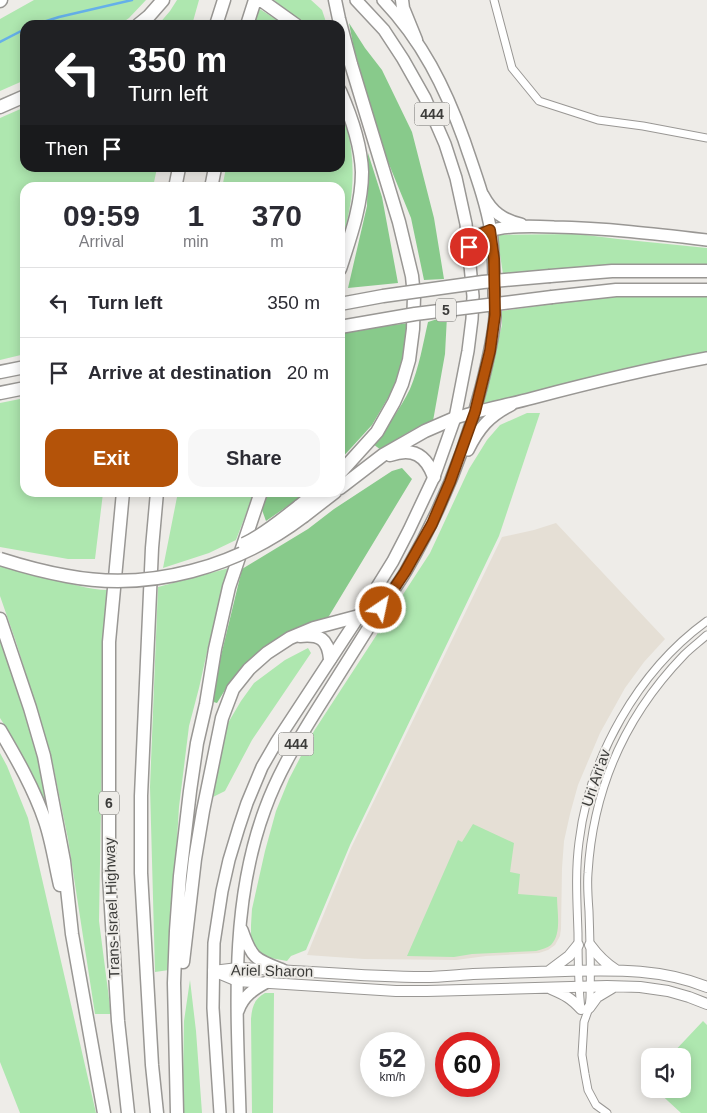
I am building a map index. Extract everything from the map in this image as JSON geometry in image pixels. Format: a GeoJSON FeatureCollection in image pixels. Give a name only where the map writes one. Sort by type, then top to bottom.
{"type":"FeatureCollection","features":[{"type":"Feature","properties":{"kind":"highway"},"geometry":{"type":"LineString","coordinates":[[144,20],[163,0]]}},
{"type":"Feature","properties":{"kind":"highway"},"geometry":{"type":"LineString","coordinates":[[218,20],[224,0]]}},
{"type":"Feature","properties":{"kind":"highway"},"geometry":{"type":"LineString","coordinates":[[249,20],[255,0]]}},
{"type":"Feature","properties":{"kind":"highway"},"geometry":{"type":"LineString","coordinates":[[260,0],[289,20]]}},
{"type":"Feature","properties":{"kind":"highway"},"geometry":{"type":"LineString","coordinates":[[335,0],[339,20]]}},
{"type":"Feature","properties":{"kind":"highway"},"geometry":{"type":"LineString","coordinates":[[402,0],[403,8],[416,40]]}},
{"type":"Feature","properties":{"kind":"highway"},"geometry":{"type":"LineString","coordinates":[[345,42],[399,222],[412,276],[414,302],[409,360],[402,384],[377,432],[345,467]]}},
{"type":"Feature","properties":{"kind":"highway"},"geometry":{"type":"LineString","coordinates":[[0,107],[20,98]]}},
{"type":"Feature","properties":{"kind":"highway"},"geometry":{"type":"LineString","coordinates":[[345,102],[358,143],[362,172],[355,220],[345,253]]}},
{"type":"Feature","properties":{"kind":"highway","name":"5"},"geometry":{"type":"LineString","coordinates":[[345,303],[483,282],[550,276],[612,271],[707,271]]}},
{"type":"Feature","properties":{"kind":"highway","name":"5"},"geometry":{"type":"LineString","coordinates":[[345,326],[415,314],[616,290],[707,290]]}},
{"type":"Feature","properties":{"kind":"highway"},"geometry":{"type":"LineString","coordinates":[[0,372],[20,368]]}},
{"type":"Feature","properties":{"kind":"highway"},"geometry":{"type":"LineString","coordinates":[[0,394],[20,389]]}},
{"type":"Feature","properties":{"kind":"highway"},"geometry":{"type":"LineString","coordinates":[[345,484],[383,455],[410,439],[455,418]]}},
{"type":"Feature","properties":{"kind":"highway"},"geometry":{"type":"LineString","coordinates":[[366,468],[395,454],[404,452],[414,453],[426,461],[434,477]]}},
{"type":"Feature","properties":{"kind":"highway","name":"Trans-Israel Highway"},"geometry":{"type":"LineString","coordinates":[[123,497],[109,642],[109,876],[118,1021],[128,1113]]}},
{"type":"Feature","properties":{"kind":"highway","name":"Trans-Israel Highway"},"geometry":{"type":"LineString","coordinates":[[157,497],[151,558],[141,835],[152,1065],[157,1113]]}},
{"type":"Feature","properties":{"kind":"highway"},"geometry":{"type":"LineString","coordinates":[[177,1113],[174,983],[176,932],[180,876],[190,791],[197,743],[225,605],[259,497]]}},
{"type":"Feature","properties":{"kind":"highway"},"geometry":{"type":"LineString","coordinates":[[0,558],[66,576],[87,579],[128,581],[161,578],[210,566],[261,545],[294,524],[313,497]]}},
{"type":"Feature","properties":{"kind":"highway"},"geometry":{"type":"LineString","coordinates":[[301,512],[326,497]]}},
{"type":"Feature","properties":{"kind":"highway"},"geometry":{"type":"LineString","coordinates":[[176,1047],[183,955],[195,859],[210,772],[222,718],[233,689],[249,669],[267,653],[290,638],[314,628],[381,608]]}},
{"type":"Feature","properties":{"kind":"highway"},"geometry":{"type":"LineString","coordinates":[[0,619],[44,756],[64,861],[72,934]]}},
{"type":"Feature","properties":{"kind":"highway"},"geometry":{"type":"LineString","coordinates":[[290,638],[311,636],[322,639],[328,646],[330,660]]}},
{"type":"Feature","properties":{"kind":"highway"},"geometry":{"type":"LineString","coordinates":[[0,730],[31,786],[46,823],[72,934],[104,1113]]}},
{"type":"Feature","properties":{"kind":"main road","name":"444"},"geometry":{"type":"LineString","coordinates":[[220,1113],[213,1008],[214,943],[229,860],[247,803],[262,767],[277,741],[393,561],[434,477],[455,418],[472,320],[473,296],[466,224],[456,178],[445,144],[425,98],[403,59],[384,30],[356,0]]}},
{"type":"Feature","properties":{"kind":"main road","name":"444"},"geometry":{"type":"LineString","coordinates":[[240,1113],[238,968],[241,906],[250,858],[264,810],[291,750],[405,572],[432,524],[450,482],[475,412],[490,351],[495,315],[494,259],[490,230],[482,195],[460,131],[445,94],[424,52],[399,16],[384,0]]}},
{"type":"Feature","properties":{"kind":"main road"},"geometry":{"type":"LineString","coordinates":[[482,195],[487,204],[499,216],[533,226]]}},
{"type":"Feature","properties":{"kind":"main road"},"geometry":{"type":"LineString","coordinates":[[469,247],[472,240],[490,230],[533,226],[627,231],[707,240]]}},
{"type":"Feature","properties":{"kind":"main road"},"geometry":{"type":"LineString","coordinates":[[455,418],[618,376],[707,358]]}},
{"type":"Feature","properties":{"kind":"main road"},"geometry":{"type":"LineString","coordinates":[[450,482],[480,428],[493,415],[518,402]]}},
{"type":"Feature","properties":{"kind":"main road"},"geometry":{"type":"LineString","coordinates":[[240,924],[250,952],[262,962],[283,970]]}},
{"type":"Feature","properties":{"kind":"main road"},"geometry":{"type":"LineString","coordinates":[[548,972],[569,956],[578,945]]}},
{"type":"Feature","properties":{"kind":"main road"},"geometry":{"type":"LineString","coordinates":[[590,945],[606,964],[617,970]]}},
{"type":"Feature","properties":{"kind":"main road","name":"Ariel Sharon"},"geometry":{"type":"LineString","coordinates":[[213,971],[238,968],[418,977],[617,970],[671,975],[707,987]]}},
{"type":"Feature","properties":{"kind":"main road","name":"Ariel Sharon"},"geometry":{"type":"LineString","coordinates":[[213,971],[238,981],[396,991],[427,992],[614,986],[640,987],[668,991],[707,1004]]}},
{"type":"Feature","properties":{"kind":"main road"},"geometry":{"type":"LineString","coordinates":[[238,1013],[244,999],[267,982]]}},
{"type":"Feature","properties":{"kind":"main road"},"geometry":{"type":"LineString","coordinates":[[548,988],[564,994],[585,1009],[597,996],[614,986]]}},
{"type":"Feature","properties":{"kind":"street"},"geometry":{"type":"LineString","coordinates":[[494,0],[512,68],[539,101],[598,120],[707,138]]}},
{"type":"Feature","properties":{"kind":"street","name":"Uri Ari'av"},"geometry":{"type":"LineString","coordinates":[[585,1009],[579,987],[576,875],[578,842],[586,804],[602,756],[617,725],[634,698],[656,669],[677,646],[707,621]]}},
{"type":"Feature","properties":{"kind":"street","name":"Uri Ari'av"},"geometry":{"type":"LineString","coordinates":[[585,1009],[591,987],[588,875],[590,843],[598,806],[613,760],[627,730],[648,698],[685,654],[707,635]]}},
{"type":"Feature","properties":{"kind":"street"},"geometry":{"type":"LineString","coordinates":[[585,1009],[582,1055],[588,1090],[596,1105],[608,1113]]}},
{"type":"Feature","properties":{"kind":"shaded area"},"geometry":{"type":"Polygon","coordinates":[[[556,523],[665,639],[644,662],[625,688],[600,733],[578,785],[564,841],[561,929],[560,936],[555,945],[539,953],[456,960],[364,959],[307,955],[351,848],[502,537],[556,523]]]}},
{"type":"Feature","properties":{"kind":"green space"},"geometry":{"type":"Polygon","coordinates":[[[34,0],[146,0],[126,20],[20,20],[20,82],[0,91],[0,19],[34,0]]]}},
{"type":"Feature","properties":{"kind":"green space"},"geometry":{"type":"Polygon","coordinates":[[[177,0],[199,0],[193,20],[162,20],[177,0]]]}},
{"type":"Feature","properties":{"kind":"green space"},"geometry":{"type":"Polygon","coordinates":[[[274,0],[311,0],[322,10],[325,20],[298,20],[274,0]]]}},
{"type":"Feature","properties":{"kind":"green space"},"geometry":{"type":"Polygon","coordinates":[[[258,8],[277,20],[254,20],[258,8]]]}},
{"type":"Feature","properties":{"kind":"green space"},"geometry":{"type":"Polygon","coordinates":[[[349,23],[382,70],[412,132],[434,218],[444,279],[424,280],[411,218],[384,152],[370,111],[349,23]]]}},
{"type":"Feature","properties":{"kind":"green space"},"geometry":{"type":"Polygon","coordinates":[[[20,109],[20,172],[156,172],[154,182],[20,182],[20,355],[0,360],[0,118],[20,109]]]}},
{"type":"Feature","properties":{"kind":"green space"},"geometry":{"type":"Polygon","coordinates":[[[345,120],[350,142],[353,172],[351,202],[345,228],[345,182],[223,182],[225,172],[345,172],[345,120]]]}},
{"type":"Feature","properties":{"kind":"green space"},"geometry":{"type":"Polygon","coordinates":[[[368,153],[382,197],[398,283],[348,288],[367,206],[368,153]]]}},
{"type":"Feature","properties":{"kind":"green space"},"geometry":{"type":"Polygon","coordinates":[[[578,234],[707,248],[707,265],[503,274],[497,235],[578,234]]]}},
{"type":"Feature","properties":{"kind":"green space"},"geometry":{"type":"Polygon","coordinates":[[[612,295],[707,296],[707,355],[481,406],[502,325],[502,311],[612,295]]]}},
{"type":"Feature","properties":{"kind":"green space"},"geometry":{"type":"Polygon","coordinates":[[[447,316],[445,354],[433,421],[412,430],[381,450],[373,444],[393,418],[410,389],[428,322],[447,316]]]}},
{"type":"Feature","properties":{"kind":"green space"},"geometry":{"type":"Polygon","coordinates":[[[409,323],[403,368],[392,391],[372,425],[345,455],[345,331],[409,323]]]}},
{"type":"Feature","properties":{"kind":"green space"},"geometry":{"type":"Polygon","coordinates":[[[20,399],[20,497],[103,497],[95,559],[68,559],[0,547],[0,403],[20,399]]]}},
{"type":"Feature","properties":{"kind":"green space"},"geometry":{"type":"Polygon","coordinates":[[[527,413],[540,413],[499,536],[350,845],[306,950],[291,956],[287,961],[265,957],[260,954],[251,940],[252,909],[276,811],[289,779],[314,731],[430,553],[469,469],[487,440],[500,425],[527,413]]]}},
{"type":"Feature","properties":{"kind":"green space"},"geometry":{"type":"Polygon","coordinates":[[[402,468],[412,479],[326,621],[228,685],[217,703],[210,701],[242,569],[308,529],[334,509],[392,471],[402,468]]]}},
{"type":"Feature","properties":{"kind":"green space"},"geometry":{"type":"Polygon","coordinates":[[[177,497],[252,497],[236,540],[209,553],[163,568],[177,497]]]}},
{"type":"Feature","properties":{"kind":"green space"},"geometry":{"type":"Polygon","coordinates":[[[266,497],[299,497],[266,521],[262,510],[266,497]]]}},
{"type":"Feature","properties":{"kind":"green space"},"geometry":{"type":"Polygon","coordinates":[[[0,566],[50,577],[71,584],[108,590],[103,694],[99,921],[111,1014],[95,1014],[68,839],[51,755],[0,596],[0,566]]]}},
{"type":"Feature","properties":{"kind":"green space"},"geometry":{"type":"Polygon","coordinates":[[[233,567],[220,602],[189,726],[179,807],[169,970],[155,972],[150,787],[158,587],[233,567]]]}},
{"type":"Feature","properties":{"kind":"green space"},"geometry":{"type":"Polygon","coordinates":[[[0,638],[8,658],[49,797],[41,799],[17,745],[0,718],[0,638]]]}},
{"type":"Feature","properties":{"kind":"green space"},"geometry":{"type":"Polygon","coordinates":[[[308,648],[311,653],[252,740],[225,791],[213,797],[225,728],[241,701],[254,683],[285,660],[308,648]]]}},
{"type":"Feature","properties":{"kind":"green space"},"geometry":{"type":"Polygon","coordinates":[[[0,753],[28,818],[96,1113],[20,1113],[0,1062],[0,753]]]}},
{"type":"Feature","properties":{"kind":"green space"},"geometry":{"type":"Polygon","coordinates":[[[473,824],[514,843],[510,872],[520,874],[518,894],[557,897],[557,935],[551,945],[536,951],[472,954],[454,957],[407,956],[458,840],[462,842],[473,824]]]}},
{"type":"Feature","properties":{"kind":"green space"},"geometry":{"type":"Polygon","coordinates":[[[190,980],[202,1113],[184,1113],[184,1021],[190,980]]]}},
{"type":"Feature","properties":{"kind":"green space"},"geometry":{"type":"Polygon","coordinates":[[[265,993],[274,993],[273,1113],[252,1113],[251,1015],[256,1001],[265,993]]]}},
{"type":"Feature","properties":{"kind":"green space"},"geometry":{"type":"Polygon","coordinates":[[[703,1021],[707,1025],[707,1113],[681,1113],[665,1098],[691,1098],[691,1048],[678,1048],[703,1021]]]}},
{"type":"Feature","properties":{"kind":"waterway"},"geometry":{"type":"LineString","coordinates":[[50,20],[132,0]]}},
{"type":"Feature","properties":{"kind":"waterway"},"geometry":{"type":"LineString","coordinates":[[0,42],[20,32]]}},
{"type":"Feature","properties":{"kind":"route"},"geometry":{"type":"LineString","coordinates":[[381,608],[405,572],[432,524],[450,482],[475,412],[490,351],[495,315],[494,259],[490,230],[472,240],[469,247]]}}]}
